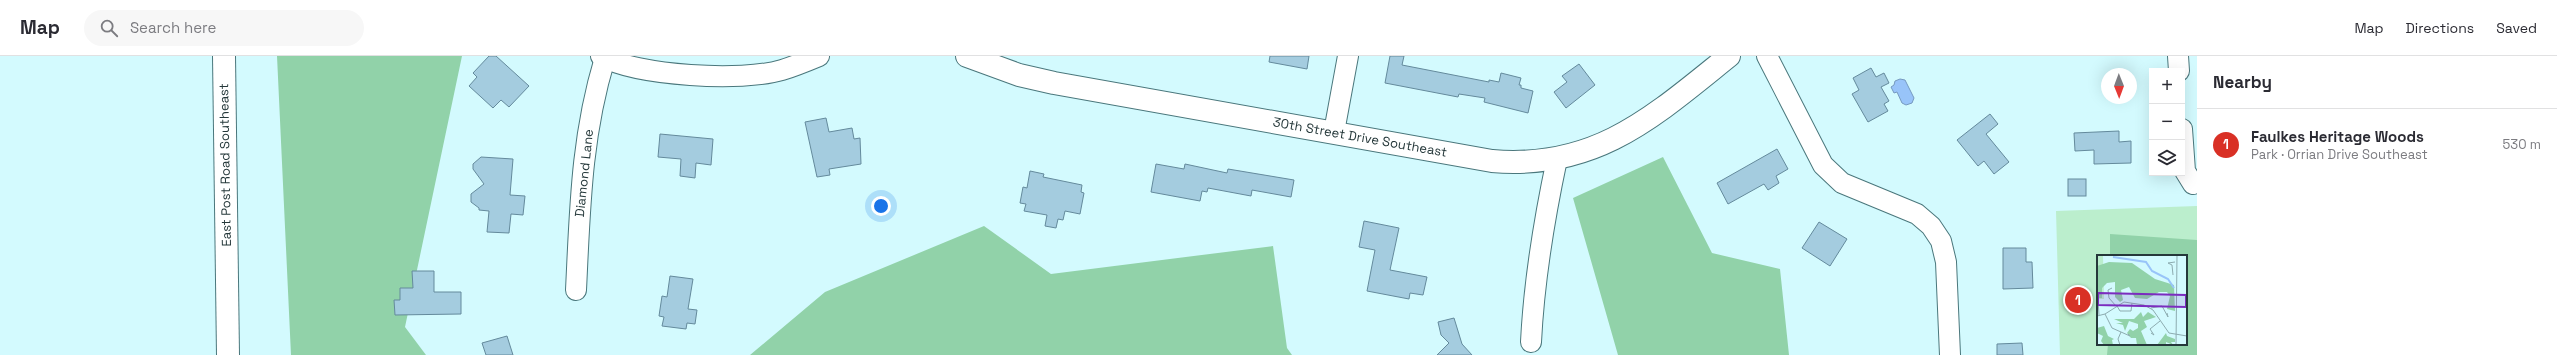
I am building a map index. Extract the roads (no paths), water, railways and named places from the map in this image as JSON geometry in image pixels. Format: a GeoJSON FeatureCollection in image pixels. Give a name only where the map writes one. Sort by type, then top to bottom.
{"type":"FeatureCollection","features":[{"type":"Feature","properties":{"kind":"main road","name":"East Post Road Southeast"},"geometry":{"type":"LineString","coordinates":[[224,56],[228,355]]}},
{"type":"Feature","properties":{"kind":"main road","name":"30th Street Drive Southeast"},"geometry":{"type":"LineString","coordinates":[[967,56],[1019,75],[1054,83],[1492,161],[1518,163],[1557,159],[1609,142],[1627,132],[1675,99],[1729,56]]}},
{"type":"Feature","properties":{"kind":"street"},"geometry":{"type":"LineString","coordinates":[[603,57],[680,75],[731,76],[781,70],[819,56]]}},
{"type":"Feature","properties":{"kind":"street"},"geometry":{"type":"LineString","coordinates":[[1334,132],[1348,56]]}},
{"type":"Feature","properties":{"kind":"street"},"geometry":{"type":"LineString","coordinates":[[1767,56],[1824,165],[1842,183],[1917,214],[1931,226],[1941,240],[1946,262],[1950,355]]}},
{"type":"Feature","properties":{"kind":"street"},"geometry":{"type":"LineString","coordinates":[[2178,56],[2179,68]]}},
{"type":"Feature","properties":{"kind":"street","name":"Diamond Lane"},"geometry":{"type":"LineString","coordinates":[[576,290],[583,158],[594,95],[603,57]]}},
{"type":"Feature","properties":{"kind":"street"},"geometry":{"type":"LineString","coordinates":[[2183,140],[2185,171],[2192,184]]}},
{"type":"Feature","properties":{"kind":"street"},"geometry":{"type":"LineString","coordinates":[[1531,342],[1533,305],[1541,243],[1557,159]]}},
{"type":"Feature","properties":{"kind":"water"},"geometry":{"type":"Polygon","coordinates":[[[1900,79],[1905,80],[1914,98],[1912,103],[1906,105],[1902,103],[1897,92],[1894,93],[1891,87],[1894,85],[1895,81],[1900,79]]]}},
{"type":"Feature","properties":{"kind":"place","name":"Faulkes Heritage Woods"},"geometry":{"type":"Point","coordinates":[2078,300]}}]}
